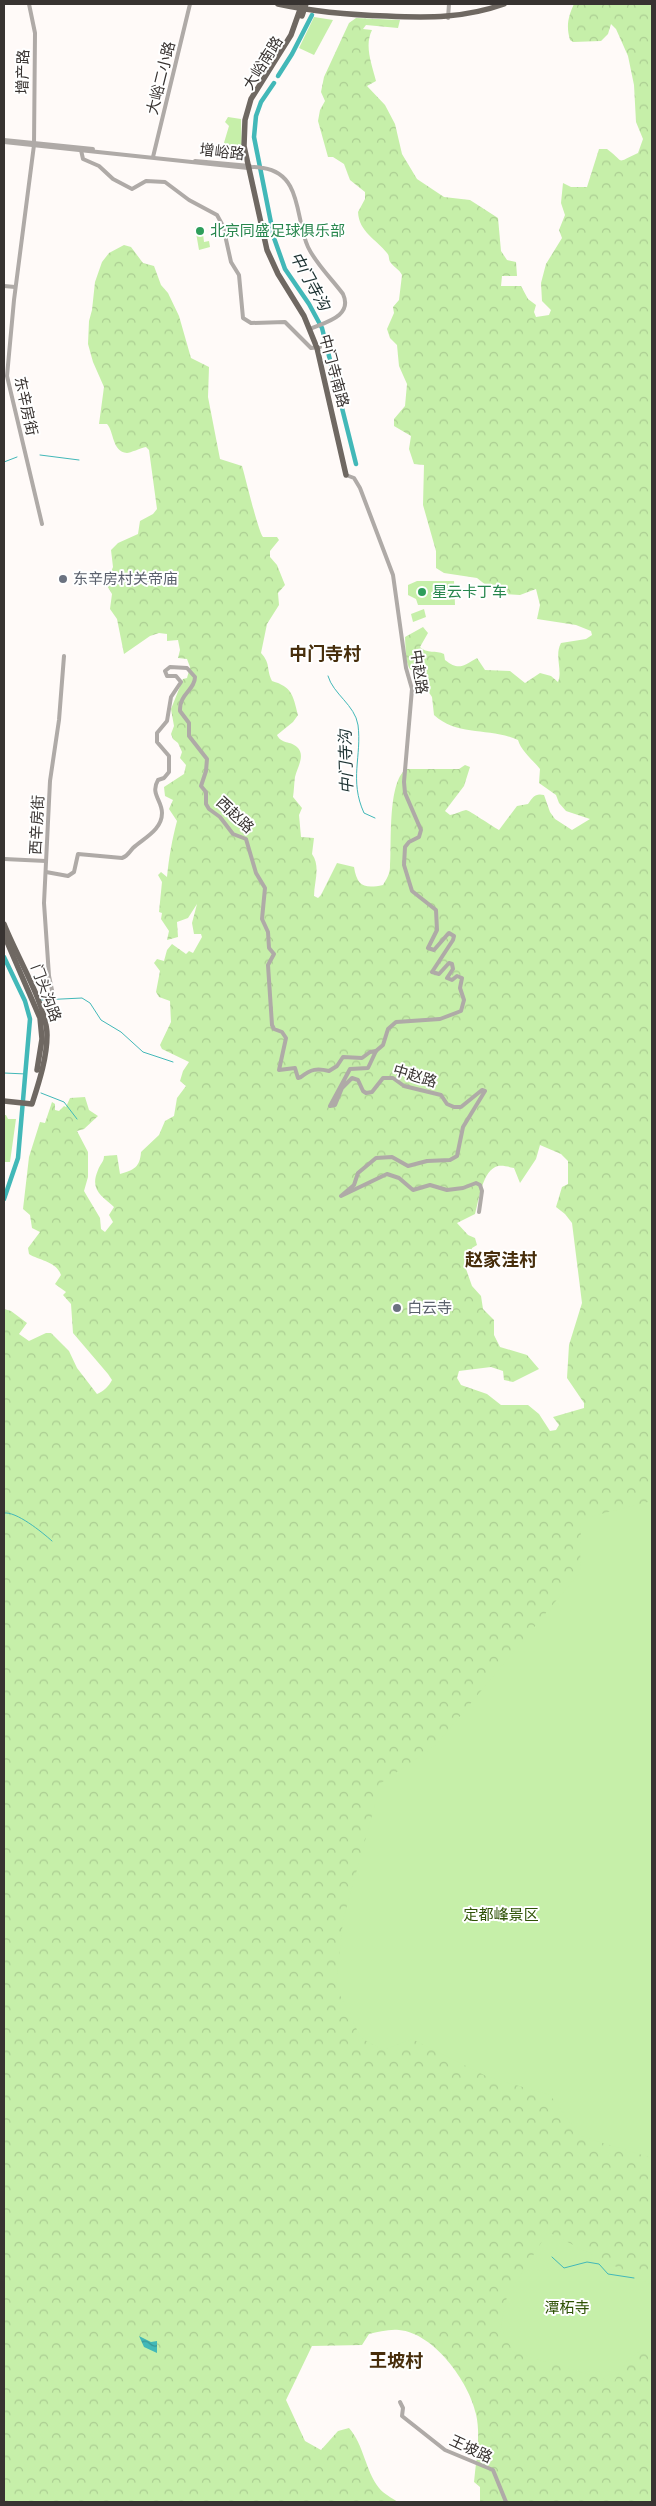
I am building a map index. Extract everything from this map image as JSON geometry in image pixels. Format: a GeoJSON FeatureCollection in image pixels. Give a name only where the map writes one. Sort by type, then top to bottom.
{"type":"FeatureCollection","features":[{"type":"Feature","properties":{"kind":"main road"},"geometry":{"type":"LineString","coordinates":[[278,4],[302,6],[337,15],[448,16],[474,13],[504,4]]}},
{"type":"Feature","properties":{"kind":"main road"},"geometry":{"type":"LineString","coordinates":[[448,16],[495,4]]}},
{"type":"Feature","properties":{"kind":"main road","name":"大峪南路"},"geometry":{"type":"LineString","coordinates":[[250,167],[246,135],[252,103],[293,39],[302,6]]}},
{"type":"Feature","properties":{"kind":"main road","name":"中门寺南路"},"geometry":{"type":"LineString","coordinates":[[250,167],[270,249],[281,275],[313,327],[348,474]]}},
{"type":"Feature","properties":{"kind":"main road","name":"门头沟路"},"geometry":{"type":"LineString","coordinates":[[4,924],[46,1025],[44,1057],[30,1103]]}},
{"type":"Feature","properties":{"kind":"main road","name":"门头沟路"},"geometry":{"type":"LineString","coordinates":[[4,935],[40,1018],[42,1027],[41,1050],[30,1103]]}},
{"type":"Feature","properties":{"kind":"main road"},"geometry":{"type":"LineString","coordinates":[[4,1101],[30,1103]]}},
{"type":"Feature","properties":{"kind":"street","name":"增产路"},"geometry":{"type":"LineString","coordinates":[[29,4],[35,33],[34,143]]}},
{"type":"Feature","properties":{"kind":"street","name":"大峪二小路"},"geometry":{"type":"LineString","coordinates":[[153,157],[190,4]]}},
{"type":"Feature","properties":{"kind":"street"},"geometry":{"type":"LineString","coordinates":[[448,16],[449,4]]}},
{"type":"Feature","properties":{"kind":"street","name":"增峪路"},"geometry":{"type":"LineString","coordinates":[[4,141],[250,167]]}},
{"type":"Feature","properties":{"kind":"street","name":"增峪路"},"geometry":{"type":"LineString","coordinates":[[34,143],[152,160],[250,167]]}},
{"type":"Feature","properties":{"kind":"street","name":"东辛房街"},"geometry":{"type":"LineString","coordinates":[[34,143],[7,376],[42,524]]}},
{"type":"Feature","properties":{"kind":"street"},"geometry":{"type":"LineString","coordinates":[[81,150],[83,159],[99,166],[113,179],[130,189],[135,189],[146,182],[165,182],[189,200],[217,216],[223,226],[230,262],[239,275],[244,318],[251,322],[285,322],[311,348],[319,348]]}},
{"type":"Feature","properties":{"kind":"street"},"geometry":{"type":"LineString","coordinates":[[250,167],[278,172],[287,183],[298,201],[309,248],[345,298],[346,307],[340,315],[313,327]]}},
{"type":"Feature","properties":{"kind":"street"},"geometry":{"type":"LineString","coordinates":[[4,286],[16,287]]}},
{"type":"Feature","properties":{"kind":"street","name":"中赵路"},"geometry":{"type":"LineString","coordinates":[[348,474],[360,488],[393,575],[406,668],[412,689],[404,782],[406,799],[421,830],[419,837],[409,842],[405,847],[404,865],[412,891],[436,910],[437,930],[428,948],[434,950],[438,948],[449,933],[454,936],[432,972],[439,974],[448,963],[452,964],[454,969],[447,978],[452,980],[457,976],[462,978],[460,988],[464,1000],[461,1011],[457,1014],[440,1019],[396,1022],[388,1029],[383,1045],[376,1051],[368,1068],[352,1068],[347,1073],[330,1106],[335,1106],[342,1088],[352,1078],[358,1080],[363,1092],[370,1093],[383,1078],[388,1076],[404,1086],[441,1095],[447,1104],[454,1107],[461,1107],[482,1090],[485,1091],[463,1127],[457,1156],[450,1160],[427,1161],[408,1166],[392,1157],[376,1158],[358,1173],[354,1185],[341,1196],[386,1174],[399,1178],[404,1185],[413,1190],[430,1185],[447,1190],[476,1184],[481,1186],[482,1191],[479,1212]]}},
{"type":"Feature","properties":{"kind":"street","name":"西辛房街"},"geometry":{"type":"LineString","coordinates":[[53,995],[44,914],[52,766],[59,723],[64,656]]}},
{"type":"Feature","properties":{"kind":"street","name":"西赵路"},"geometry":{"type":"LineString","coordinates":[[46,872],[68,876],[74,872],[78,854],[122,858],[155,830],[162,815],[162,805],[154,792],[156,783],[164,778],[170,764],[166,750],[157,742],[157,733],[167,721],[171,697],[181,682],[176,676],[168,676],[165,670],[170,667],[187,668],[195,677],[195,682],[181,699],[180,711],[189,723],[190,736],[207,759],[206,772],[201,786],[206,792],[206,804],[212,812],[220,817],[233,834],[246,839],[256,873],[265,888],[262,919],[268,932],[269,948],[274,954],[268,965],[272,1024],[274,1030],[282,1032],[286,1038],[278,1068],[282,1071],[295,1068],[298,1078],[301,1078],[317,1068],[329,1071],[337,1066],[343,1057],[362,1058],[370,1052],[376,1051]]}},
{"type":"Feature","properties":{"kind":"street"},"geometry":{"type":"LineString","coordinates":[[4,859],[46,861]]}},
{"type":"Feature","properties":{"kind":"street","name":"王坡路"},"geometry":{"type":"LineString","coordinates":[[400,2402],[403,2408],[402,2416],[406,2422],[422,2430],[441,2447],[479,2462],[494,2471],[506,2502]]}},
{"type":"Feature","properties":{"kind":"green space"},"geometry":{"type":"Polygon","coordinates":[[[574,4],[652,4],[652,2502],[480,2502],[480,2487],[474,2482],[478,2448],[477,2422],[472,2401],[466,2388],[458,2374],[437,2349],[412,2333],[395,2330],[369,2334],[362,2345],[312,2346],[286,2400],[305,2441],[321,2450],[338,2431],[349,2428],[358,2442],[374,2481],[383,2492],[398,2502],[4,2502],[4,1309],[11,1311],[27,1323],[19,1334],[29,1341],[46,1333],[51,1333],[69,1351],[77,1368],[97,1394],[104,1390],[112,1380],[73,1333],[71,1304],[63,1295],[66,1292],[55,1284],[61,1275],[59,1270],[52,1264],[29,1254],[28,1248],[40,1232],[32,1228],[30,1215],[23,1209],[29,1157],[40,1122],[45,1123],[52,1102],[55,1104],[55,1110],[59,1111],[64,1106],[66,1107],[70,1098],[85,1097],[89,1110],[98,1116],[84,1129],[77,1131],[88,1152],[88,1177],[84,1191],[100,1218],[101,1229],[105,1232],[113,1222],[109,1215],[114,1207],[98,1192],[95,1183],[104,1156],[117,1155],[120,1174],[135,1167],[138,1164],[141,1152],[159,1135],[165,1121],[174,1116],[177,1098],[186,1086],[180,1081],[183,1071],[189,1062],[162,1049],[160,1045],[171,1022],[170,1001],[159,997],[156,992],[160,971],[154,963],[157,959],[164,961],[167,950],[172,944],[186,954],[189,951],[193,953],[202,937],[201,934],[194,934],[192,923],[197,904],[188,918],[177,922],[178,937],[167,940],[169,931],[161,919],[162,913],[159,912],[162,882],[158,875],[161,872],[167,877],[177,821],[169,809],[173,800],[165,796],[164,787],[184,774],[186,765],[180,758],[182,752],[178,743],[171,734],[174,726],[171,709],[183,679],[187,678],[190,667],[187,659],[178,658],[180,650],[178,640],[167,641],[167,634],[159,633],[150,636],[124,654],[117,619],[110,609],[112,594],[106,584],[113,567],[111,550],[118,543],[138,534],[140,521],[153,514],[157,509],[149,450],[146,447],[128,453],[122,452],[116,445],[107,424],[99,424],[104,387],[93,362],[88,344],[89,321],[95,282],[102,262],[109,253],[124,245],[131,247],[143,263],[154,266],[161,285],[168,293],[179,316],[191,358],[209,367],[208,397],[220,459],[242,466],[263,537],[277,537],[279,540],[270,551],[270,557],[277,565],[285,585],[278,593],[279,605],[267,624],[261,653],[266,660],[272,681],[284,686],[291,693],[298,715],[293,722],[277,735],[281,740],[297,747],[301,754],[295,777],[293,797],[302,808],[299,815],[301,837],[314,838],[312,854],[317,869],[314,896],[318,898],[321,895],[337,863],[354,867],[357,878],[362,885],[371,887],[383,885],[390,870],[393,801],[400,776],[406,769],[459,769],[465,765],[470,767],[464,786],[445,811],[450,815],[466,810],[499,830],[517,806],[528,804],[534,796],[544,795],[550,812],[555,819],[572,830],[590,819],[566,811],[559,803],[556,795],[539,783],[540,769],[524,752],[518,740],[507,736],[464,729],[443,722],[434,715],[432,697],[418,676],[409,668],[406,659],[405,637],[423,627],[428,633],[420,647],[444,654],[445,660],[454,665],[461,666],[477,658],[485,670],[510,671],[525,683],[540,673],[551,676],[558,682],[560,673],[558,653],[561,643],[586,639],[592,635],[591,631],[576,625],[537,619],[540,605],[536,589],[520,595],[506,594],[491,589],[477,578],[444,573],[436,568],[436,551],[423,505],[424,465],[414,464],[409,449],[411,436],[394,426],[394,419],[405,406],[407,384],[399,366],[397,345],[390,338],[387,329],[394,313],[393,307],[399,300],[402,275],[390,262],[383,248],[361,225],[358,212],[365,199],[365,192],[350,180],[344,164],[333,157],[328,157],[318,121],[320,110],[325,101],[321,92],[324,77],[349,23],[356,18],[400,20],[398,28],[366,25],[363,29],[372,30],[369,49],[376,81],[367,86],[385,105],[395,124],[402,154],[417,179],[444,197],[470,200],[498,218],[501,251],[507,260],[516,262],[517,276],[502,276],[501,286],[521,286],[528,299],[536,305],[534,312],[536,317],[549,315],[551,310],[542,301],[541,283],[546,264],[562,238],[559,230],[565,215],[561,203],[563,183],[571,187],[587,187],[599,149],[607,149],[623,160],[638,153],[643,139],[636,122],[634,85],[628,56],[616,29],[611,24],[608,34],[601,41],[573,42],[570,40],[568,26],[574,4]],[[540,1145],[536,1159],[520,1183],[514,1168],[498,1166],[493,1169],[488,1173],[485,1180],[475,1214],[457,1223],[468,1235],[475,1238],[477,1245],[472,1248],[466,1269],[472,1286],[481,1296],[483,1309],[494,1320],[494,1335],[500,1347],[527,1355],[539,1369],[513,1382],[504,1380],[503,1371],[491,1367],[459,1371],[457,1378],[461,1385],[487,1394],[501,1405],[528,1405],[539,1414],[550,1431],[556,1430],[559,1425],[553,1417],[584,1408],[584,1403],[567,1378],[569,1345],[582,1303],[572,1223],[556,1207],[562,1187],[568,1184],[568,1161],[561,1154],[540,1145]]]}},
{"type":"Feature","properties":{"kind":"green space"},"geometry":{"type":"Polygon","coordinates":[[[314,17],[333,20],[314,55],[299,48],[314,17]]]}},
{"type":"Feature","properties":{"kind":"green space"},"geometry":{"type":"Polygon","coordinates":[[[228,117],[241,119],[242,158],[220,156],[229,126],[225,122],[228,117]]]}},
{"type":"Feature","properties":{"kind":"green space"},"geometry":{"type":"Polygon","coordinates":[[[202,226],[204,242],[209,241],[210,247],[199,250],[195,227],[202,226]]]}},
{"type":"Feature","properties":{"kind":"green space"},"geometry":{"type":"Polygon","coordinates":[[[417,581],[454,581],[455,605],[418,605],[416,599],[408,595],[408,585],[417,581]]]}},
{"type":"Feature","properties":{"kind":"green space"},"geometry":{"type":"Polygon","coordinates":[[[424,609],[426,617],[413,622],[411,614],[424,609]]]}},
{"type":"Feature","properties":{"kind":"green space"},"geometry":{"type":"Polygon","coordinates":[[[4,1115],[8,1119],[16,1119],[10,1162],[4,1162],[4,1115]]]}},
{"type":"Feature","properties":{"kind":"green space","name":"定都峰景区"},"geometry":{"type":"Polygon","coordinates":[[[652,1501],[652,2158],[580,2136],[550,2095],[488,2077],[412,2039],[383,2050],[361,2038],[336,1987],[343,1920],[381,1783],[436,1745],[580,1572],[581,1519],[652,1501]]]}},
{"type":"Feature","properties":{"kind":"green space","name":"潭柘寺"},"geometry":{"type":"Polygon","coordinates":[[[548,2232],[652,2285],[652,2358],[641,2351],[636,2354],[625,2364],[614,2382],[513,2352],[501,2327],[507,2296],[548,2232]]]}},
{"type":"Feature","properties":{"kind":"water"},"geometry":{"type":"Polygon","coordinates":[[[139,2336],[151,2342],[157,2341],[157,2353],[144,2347],[139,2336]]]}},
{"type":"Feature","properties":{"kind":"waterway","name":"中门寺沟"},"geometry":{"type":"LineString","coordinates":[[278,76],[292,54],[312,15]]}},
{"type":"Feature","properties":{"kind":"waterway","name":"中门寺沟"},"geometry":{"type":"LineString","coordinates":[[274,83],[261,102],[256,116],[254,137],[274,238],[285,269],[309,304],[322,328],[356,464]]}},
{"type":"Feature","properties":{"kind":"waterway"},"geometry":{"type":"LineString","coordinates":[[40,455],[79,460]]}},
{"type":"Feature","properties":{"kind":"waterway"},"geometry":{"type":"LineString","coordinates":[[4,462],[17,457]]}},
{"type":"Feature","properties":{"kind":"waterway","name":"中门寺沟"},"geometry":{"type":"LineString","coordinates":[[328,676],[334,688],[349,705],[356,718],[359,736],[357,790],[364,813],[375,818]]}},
{"type":"Feature","properties":{"kind":"waterway"},"geometry":{"type":"LineString","coordinates":[[4,957],[25,1001],[30,1019],[18,1158],[4,1199]]}},
{"type":"Feature","properties":{"kind":"waterway"},"geometry":{"type":"LineString","coordinates":[[41,1000],[82,998],[90,1003],[101,1020],[121,1032],[143,1052],[173,1062]]}},
{"type":"Feature","properties":{"kind":"waterway"},"geometry":{"type":"LineString","coordinates":[[4,1073],[26,1074]]}},
{"type":"Feature","properties":{"kind":"waterway"},"geometry":{"type":"LineString","coordinates":[[41,1093],[64,1102],[77,1119]]}},
{"type":"Feature","properties":{"kind":"waterway"},"geometry":{"type":"LineString","coordinates":[[4,1513],[9,1513],[22,1519],[52,1541]]}},
{"type":"Feature","properties":{"kind":"waterway"},"geometry":{"type":"LineString","coordinates":[[552,2257],[564,2268],[587,2262],[599,2264],[608,2274],[634,2278]]}},
{"type":"Feature","properties":{"kind":"place","name":"北京同盛足球俱乐部"},"geometry":{"type":"Point","coordinates":[200,231]}},
{"type":"Feature","properties":{"kind":"place","name":"东辛房村关帝庙"},"geometry":{"type":"Point","coordinates":[63,579]}},
{"type":"Feature","properties":{"kind":"place","name":"星云卡丁车"},"geometry":{"type":"Point","coordinates":[422,592]}},
{"type":"Feature","properties":{"kind":"place","name":"白云寺"},"geometry":{"type":"Point","coordinates":[397,1308]}},
{"type":"Feature","properties":{"kind":"district","name":"中门寺村"},"geometry":{"type":"Point","coordinates":[325,653]}},
{"type":"Feature","properties":{"kind":"district","name":"赵家洼村"},"geometry":{"type":"Point","coordinates":[501,1259]}},
{"type":"Feature","properties":{"kind":"district","name":"王坡村"},"geometry":{"type":"Point","coordinates":[396,2360]}}]}
